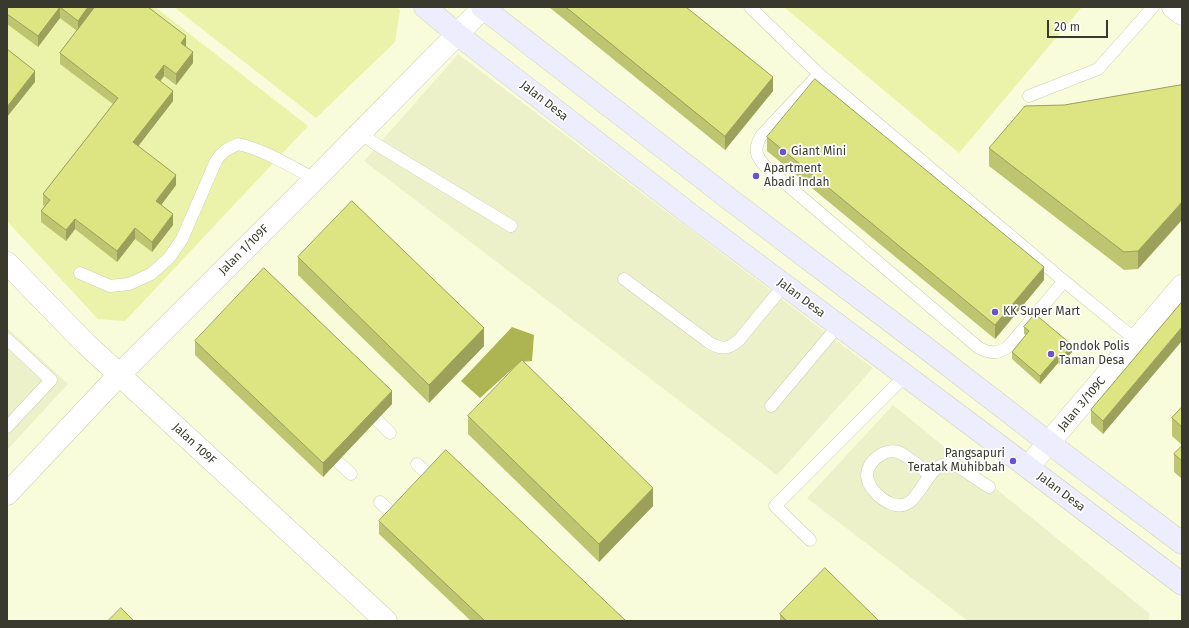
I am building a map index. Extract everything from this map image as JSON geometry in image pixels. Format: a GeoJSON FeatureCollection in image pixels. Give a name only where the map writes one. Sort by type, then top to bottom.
{"type":"FeatureCollection","features":[{"type":"Feature","properties":{"kind":"main road","name":"Jalan Desa"},"geometry":{"type":"LineString","coordinates":[[425,7],[457,34],[784,286],[1028,467],[1182,584]]}},
{"type":"Feature","properties":{"kind":"main road"},"geometry":{"type":"LineString","coordinates":[[482,7],[732,201],[1049,443],[1182,542]]}},
{"type":"Feature","properties":{"kind":"street","name":"Jalan 1/109F"},"geometry":{"type":"LineString","coordinates":[[7,494],[119,375],[315,179],[482,7]]}},
{"type":"Feature","properties":{"kind":"street"},"geometry":{"type":"LineString","coordinates":[[1173,7],[1182,14]]}},
{"type":"Feature","properties":{"kind":"street","name":"Jalan 109F"},"geometry":{"type":"LineString","coordinates":[[7,263],[85,343],[386,621]]}},
{"type":"Feature","properties":{"kind":"street","name":"Jalan 3/109C"},"geometry":{"type":"LineString","coordinates":[[1028,467],[1182,286]]}},
{"type":"Feature","properties":{"kind":"lane"},"geometry":{"type":"LineString","coordinates":[[750,7],[819,74],[1136,340]]}},
{"type":"Feature","properties":{"kind":"lane"},"geometry":{"type":"LineString","coordinates":[[1029,96],[1098,69],[1153,7]]}},
{"type":"Feature","properties":{"kind":"lane"},"geometry":{"type":"LineString","coordinates":[[819,74],[761,136],[757,143],[756,151],[764,166],[806,202],[979,348],[987,352],[995,353],[1003,351],[1009,346],[1064,281]]}},
{"type":"Feature","properties":{"kind":"lane"},"geometry":{"type":"LineString","coordinates":[[360,132],[374,144],[511,226]]}},
{"type":"Feature","properties":{"kind":"lane"},"geometry":{"type":"LineString","coordinates":[[80,273],[110,286],[129,284],[151,274],[169,258],[182,240],[216,161],[220,155],[225,150],[238,144],[250,146],[315,179]]}},
{"type":"Feature","properties":{"kind":"lane"},"geometry":{"type":"LineString","coordinates":[[624,279],[710,343],[717,347],[725,348],[733,345],[739,340],[784,286]]}},
{"type":"Feature","properties":{"kind":"lane"},"geometry":{"type":"LineString","coordinates":[[771,406],[838,326]]}},
{"type":"Feature","properties":{"kind":"lane"},"geometry":{"type":"LineString","coordinates":[[7,339],[51,380],[7,426]]}},
{"type":"Feature","properties":{"kind":"lane"},"geometry":{"type":"LineString","coordinates":[[810,540],[775,506],[905,376]]}},
{"type":"Feature","properties":{"kind":"lane"},"geometry":{"type":"LineString","coordinates":[[377,420],[390,433]]}},
{"type":"Feature","properties":{"kind":"lane"},"geometry":{"type":"LineString","coordinates":[[930,475],[905,456],[898,452],[890,451],[883,453],[874,460],[869,468],[867,476],[870,485],[884,500],[892,504],[901,505],[910,502],[936,468],[945,464],[954,464],[989,487]]}},
{"type":"Feature","properties":{"kind":"lane"},"geometry":{"type":"LineString","coordinates":[[338,462],[351,474]]}},
{"type":"Feature","properties":{"kind":"lane"},"geometry":{"type":"LineString","coordinates":[[417,464],[432,478]]}},
{"type":"Feature","properties":{"kind":"lane"},"geometry":{"type":"LineString","coordinates":[[380,502],[396,516]]}},
{"type":"Feature","properties":{"kind":"shaded area"},"geometry":{"type":"Polygon","coordinates":[[[7,7],[155,7],[308,126],[125,321],[98,319],[7,221],[7,7]]]}},
{"type":"Feature","properties":{"kind":"shaded area"},"geometry":{"type":"Polygon","coordinates":[[[174,7],[397,7],[400,10],[395,42],[316,118],[174,7]]]}},
{"type":"Feature","properties":{"kind":"shaded area"},"geometry":{"type":"Polygon","coordinates":[[[784,7],[1082,7],[959,153],[784,7]]]}},
{"type":"Feature","properties":{"kind":"shaded area"},"geometry":{"type":"Polygon","coordinates":[[[458,54],[873,368],[777,475],[364,161],[458,54]]]}},
{"type":"Feature","properties":{"kind":"shaded area"},"geometry":{"type":"Polygon","coordinates":[[[512,327],[534,335],[532,361],[520,362],[480,398],[461,381],[512,327]]]}},
{"type":"Feature","properties":{"kind":"shaded area"},"geometry":{"type":"Polygon","coordinates":[[[7,328],[68,384],[7,450],[7,328]]]}},
{"type":"Feature","properties":{"kind":"shaded area"},"geometry":{"type":"Polygon","coordinates":[[[893,405],[1150,614],[1148,621],[968,621],[807,498],[893,405]]]}},
{"type":"Feature","properties":{"kind":"building"},"geometry":{"type":"Polygon","coordinates":[[[7,7],[60,7],[38,36],[7,14],[7,7]]]}},
{"type":"Feature","properties":{"kind":"building"},"geometry":{"type":"Polygon","coordinates":[[[60,7],[88,7],[78,21],[60,7]]]}},
{"type":"Feature","properties":{"kind":"building"},"geometry":{"type":"Polygon","coordinates":[[[95,7],[148,7],[186,36],[181,43],[193,52],[176,74],[164,65],[155,77],[173,91],[133,142],[176,175],[156,201],[173,214],[152,242],[135,228],[117,251],[75,219],[66,230],[41,211],[50,200],[43,194],[118,98],[60,53],[95,7]]]}},
{"type":"Feature","properties":{"kind":"building"},"geometry":{"type":"Polygon","coordinates":[[[566,7],[686,7],[773,77],[725,136],[566,7]]]}},
{"type":"Feature","properties":{"kind":"building"},"geometry":{"type":"Polygon","coordinates":[[[7,49],[35,71],[7,107],[7,49]]]}},
{"type":"Feature","properties":{"kind":"building"},"geometry":{"type":"Polygon","coordinates":[[[815,79],[1044,267],[995,325],[767,137],[815,79]]]}},
{"type":"Feature","properties":{"kind":"building"},"geometry":{"type":"Polygon","coordinates":[[[1182,85],[1182,202],[1138,251],[1124,252],[989,148],[1025,106],[1064,105],[1182,85]]]}},
{"type":"Feature","properties":{"kind":"building"},"geometry":{"type":"Polygon","coordinates":[[[352,201],[484,328],[429,385],[298,257],[352,201]]]}},
{"type":"Feature","properties":{"kind":"building"},"geometry":{"type":"Polygon","coordinates":[[[264,268],[392,391],[323,463],[195,341],[264,268]]]}},
{"type":"Feature","properties":{"kind":"building"},"geometry":{"type":"Polygon","coordinates":[[[1182,302],[1182,327],[1103,421],[1091,410],[1182,302]]]}},
{"type":"Feature","properties":{"kind":"building"},"geometry":{"type":"Polygon","coordinates":[[[1035,314],[1072,345],[1061,358],[1058,355],[1040,376],[1012,352],[1029,331],[1024,327],[1035,314]]]}},
{"type":"Feature","properties":{"kind":"building"},"geometry":{"type":"Polygon","coordinates":[[[522,360],[653,488],[599,544],[468,416],[522,360]]]}},
{"type":"Feature","properties":{"kind":"building"},"geometry":{"type":"Polygon","coordinates":[[[1182,407],[1182,427],[1172,418],[1182,407]]]}},
{"type":"Feature","properties":{"kind":"building"},"geometry":{"type":"Polygon","coordinates":[[[1182,446],[1182,461],[1174,454],[1182,446]]]}},
{"type":"Feature","properties":{"kind":"building"},"geometry":{"type":"Polygon","coordinates":[[[446,450],[626,621],[485,621],[379,521],[446,450]]]}},
{"type":"Feature","properties":{"kind":"building"},"geometry":{"type":"Polygon","coordinates":[[[825,568],[879,621],[787,621],[780,614],[825,568]]]}},
{"type":"Feature","properties":{"kind":"building"},"geometry":{"type":"Polygon","coordinates":[[[121,608],[134,621],[108,621],[121,608]]]}},
{"type":"Feature","properties":{"kind":"place","name":"Giant Mini"},"geometry":{"type":"Point","coordinates":[783,152]}},
{"type":"Feature","properties":{"kind":"place","name":"Apartment Abadi Indah"},"geometry":{"type":"Point","coordinates":[756,176]}},
{"type":"Feature","properties":{"kind":"place","name":"KK Super Mart"},"geometry":{"type":"Point","coordinates":[995,312]}},
{"type":"Feature","properties":{"kind":"place","name":"Pondok Polis Taman Desa"},"geometry":{"type":"Point","coordinates":[1051,354]}},
{"type":"Feature","properties":{"kind":"place","name":"Pangsapuri Teratak Muhibbah"},"geometry":{"type":"Point","coordinates":[1013,461]}}]}
